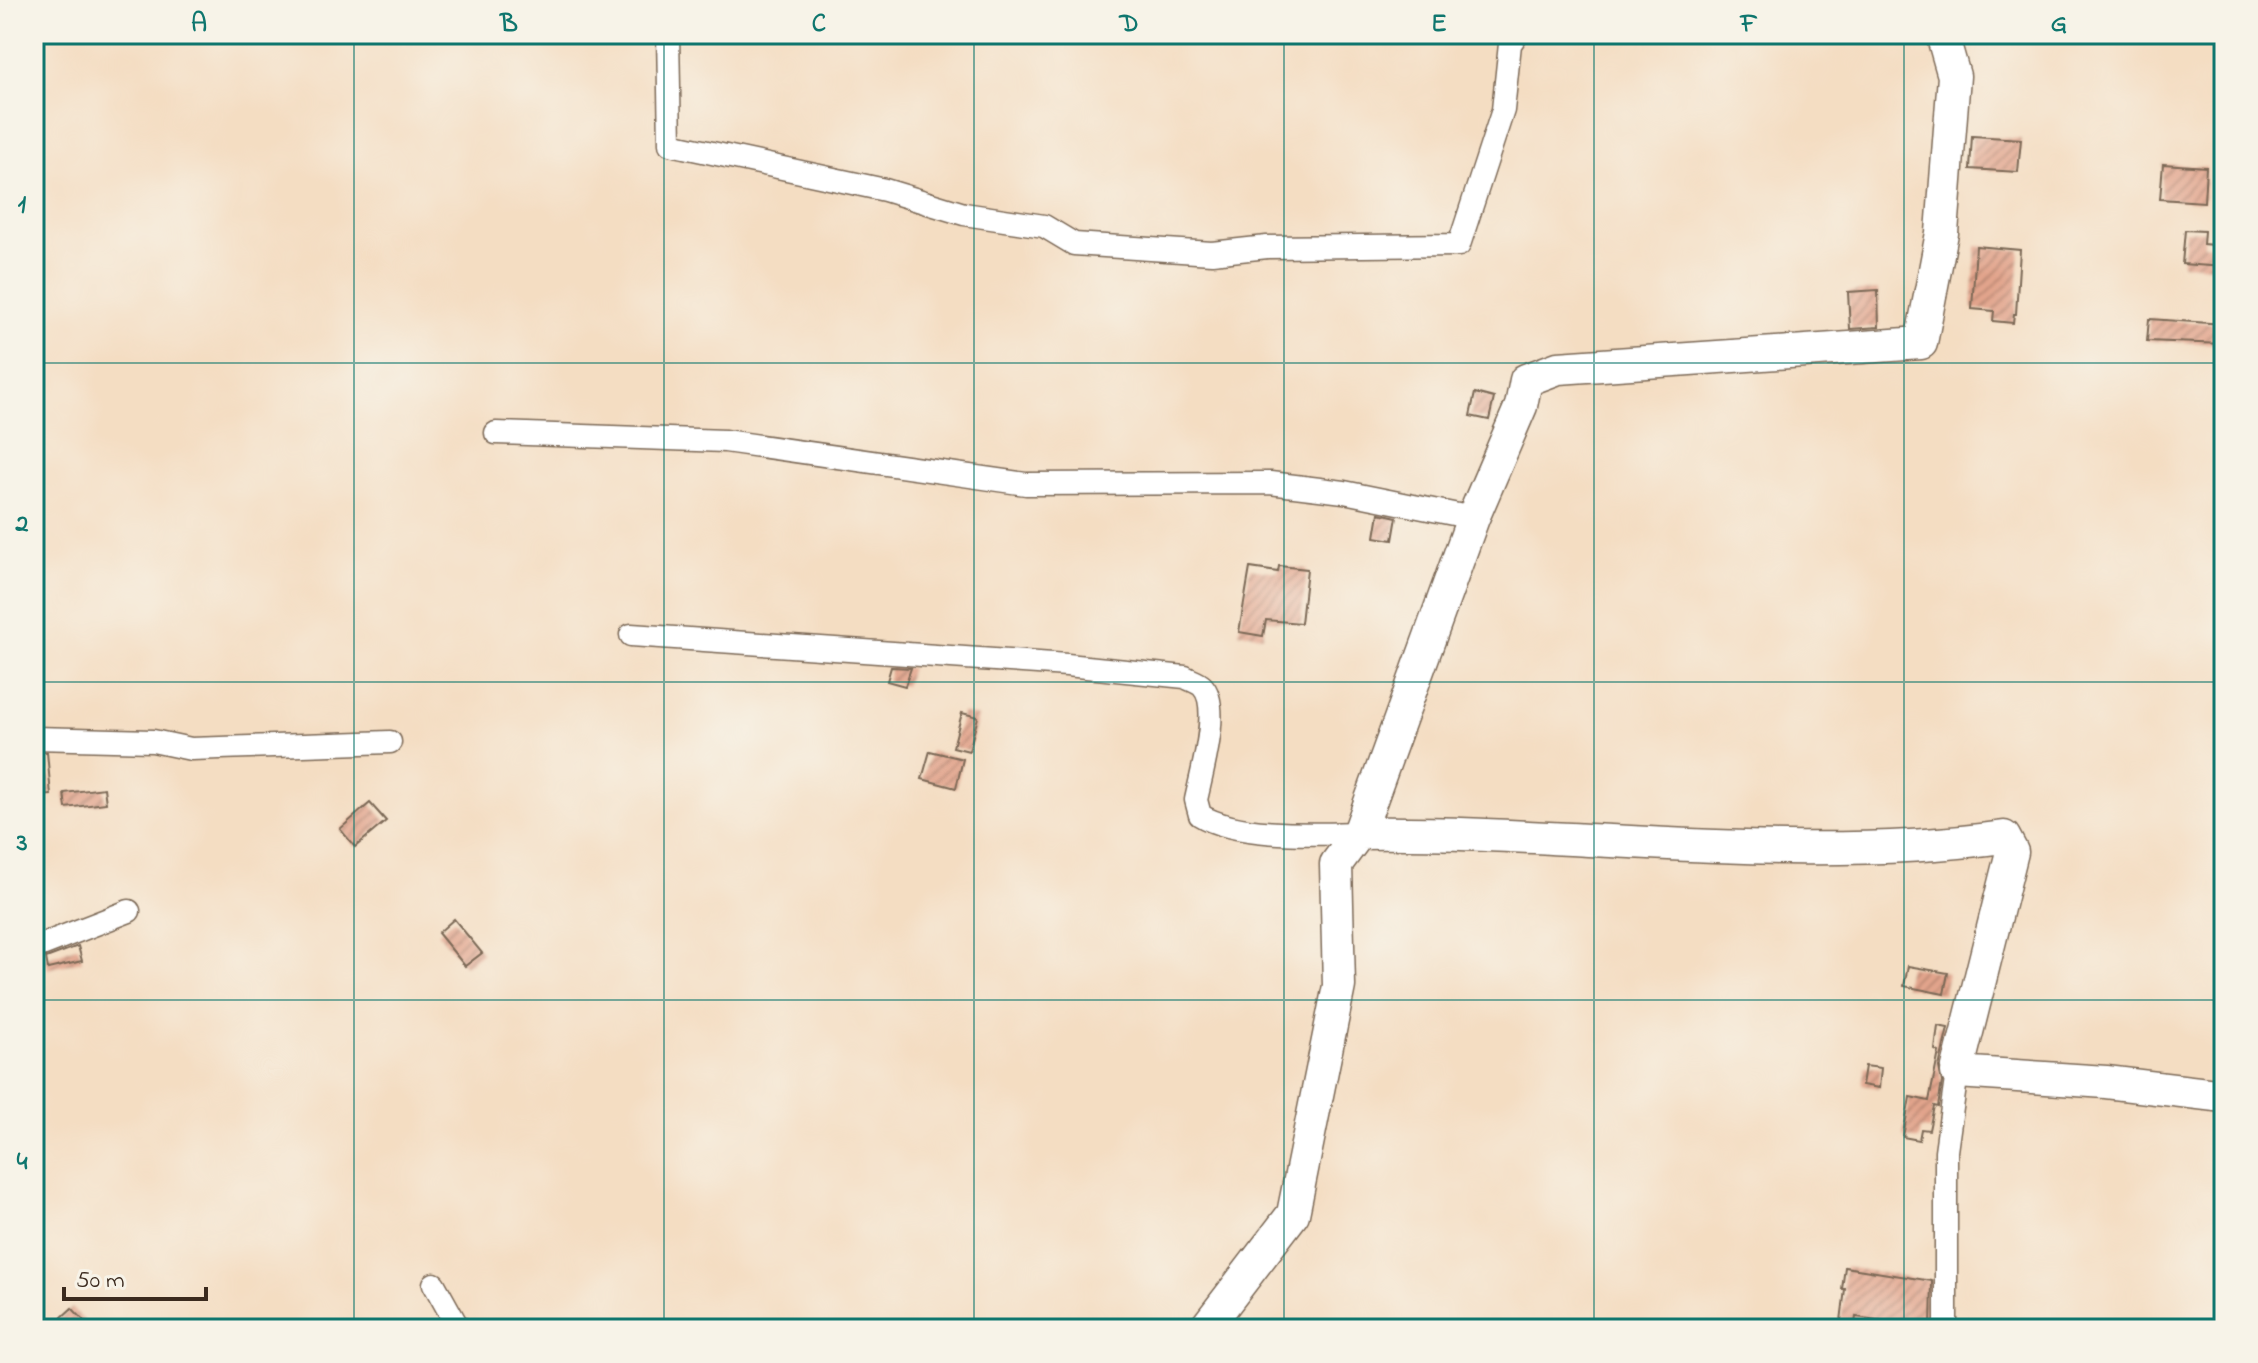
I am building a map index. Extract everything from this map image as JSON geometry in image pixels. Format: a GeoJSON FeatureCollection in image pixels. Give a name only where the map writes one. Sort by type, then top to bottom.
{"type":"FeatureCollection","features":[{"type":"Feature","properties":{"kind":"street"},"geometry":{"type":"LineString","coordinates":[[668,34],[670,144],[885,190],[964,214],[1044,226],[1074,244],[1212,253],[1267,247],[1459,245],[1503,110],[1510,44],[1517,34]]}},
{"type":"Feature","properties":{"kind":"street"},"geometry":{"type":"LineString","coordinates":[[1205,1329],[1293,1214],[1339,986],[1336,864],[1359,833],[1473,518],[1521,406],[1526,380],[1558,368],[1921,343],[1942,233],[1954,76],[1942,34]]}},
{"type":"Feature","properties":{"kind":"street"},"geometry":{"type":"LineString","coordinates":[[496,433],[725,441],[1026,484],[1270,483],[1344,492],[1473,518]]}},
{"type":"Feature","properties":{"kind":"street"},"geometry":{"type":"LineString","coordinates":[[631,635],[1052,664],[1185,677],[1202,686],[1212,712],[1196,800],[1200,815],[1210,821],[1282,835],[1359,833],[1810,850],[1953,844],[2004,837],[2012,852],[1957,1072],[1946,1151],[1946,1329]]}},
{"type":"Feature","properties":{"kind":"street"},"geometry":{"type":"LineString","coordinates":[[34,738],[153,741],[191,749],[390,742]]}},
{"type":"Feature","properties":{"kind":"street"},"geometry":{"type":"LineString","coordinates":[[34,948],[129,911]]}},
{"type":"Feature","properties":{"kind":"street"},"geometry":{"type":"LineString","coordinates":[[1957,1072],[2106,1082],[2224,1096]]}},
{"type":"Feature","properties":{"kind":"street"},"geometry":{"type":"LineString","coordinates":[[434,1284],[459,1329]]}},
{"type":"Feature","properties":{"kind":"building"},"geometry":{"type":"Polygon","coordinates":[[[1972,136],[2021,139],[2018,172],[1970,169],[1972,136]]]}},
{"type":"Feature","properties":{"kind":"building"},"geometry":{"type":"Polygon","coordinates":[[[2163,164],[2206,167],[2204,202],[2160,199],[2163,164]]]}},
{"type":"Feature","properties":{"kind":"building"},"geometry":{"type":"Polygon","coordinates":[[[2185,230],[2204,231],[2203,244],[2224,246],[2224,267],[2182,264],[2185,230]]]}},
{"type":"Feature","properties":{"kind":"building"},"geometry":{"type":"Polygon","coordinates":[[[1976,246],[2020,250],[2013,323],[1993,321],[1994,311],[1972,309],[1976,246]]]}},
{"type":"Feature","properties":{"kind":"building"},"geometry":{"type":"Polygon","coordinates":[[[1878,290],[1879,327],[1850,329],[1848,292],[1878,290]]]}},
{"type":"Feature","properties":{"kind":"building"},"geometry":{"type":"Polygon","coordinates":[[[2149,319],[2224,324],[2224,344],[2147,341],[2149,319]]]}},
{"type":"Feature","properties":{"kind":"building"},"geometry":{"type":"Polygon","coordinates":[[[1475,393],[1494,398],[1489,420],[1470,416],[1475,393]]]}},
{"type":"Feature","properties":{"kind":"building"},"geometry":{"type":"Polygon","coordinates":[[[1379,513],[1397,517],[1393,540],[1375,537],[1379,513]]]}},
{"type":"Feature","properties":{"kind":"building"},"geometry":{"type":"Polygon","coordinates":[[[1279,566],[1307,569],[1301,623],[1266,620],[1263,636],[1239,632],[1250,568],[1278,572],[1279,566]]]}},
{"type":"Feature","properties":{"kind":"building"},"geometry":{"type":"Polygon","coordinates":[[[891,667],[911,668],[905,686],[887,681],[891,667]]]}},
{"type":"Feature","properties":{"kind":"building"},"geometry":{"type":"Polygon","coordinates":[[[962,713],[978,717],[969,751],[953,747],[962,713]]]}},
{"type":"Feature","properties":{"kind":"building"},"geometry":{"type":"Polygon","coordinates":[[[930,751],[963,759],[956,788],[922,779],[930,751]]]}},
{"type":"Feature","properties":{"kind":"building"},"geometry":{"type":"Polygon","coordinates":[[[34,752],[47,752],[51,795],[34,796],[34,752]]]}},
{"type":"Feature","properties":{"kind":"building"},"geometry":{"type":"Polygon","coordinates":[[[104,788],[106,803],[66,808],[64,793],[104,788]]]}},
{"type":"Feature","properties":{"kind":"building"},"geometry":{"type":"Polygon","coordinates":[[[370,803],[386,821],[355,847],[340,829],[370,803]]]}},
{"type":"Feature","properties":{"kind":"building"},"geometry":{"type":"Polygon","coordinates":[[[454,919],[482,953],[465,966],[438,933],[454,919]]]}},
{"type":"Feature","properties":{"kind":"building"},"geometry":{"type":"Polygon","coordinates":[[[78,946],[82,961],[48,969],[46,958],[78,946]]]}},
{"type":"Feature","properties":{"kind":"building"},"geometry":{"type":"Polygon","coordinates":[[[1908,966],[1948,973],[1944,994],[1904,986],[1908,966]]]}},
{"type":"Feature","properties":{"kind":"building"},"geometry":{"type":"Polygon","coordinates":[[[1938,1026],[1948,1028],[1939,1067],[1942,1082],[1938,1107],[1934,1106],[1929,1130],[1921,1129],[1919,1140],[1903,1137],[1910,1097],[1929,1101],[1939,1052],[1935,1050],[1938,1026]]]}},
{"type":"Feature","properties":{"kind":"building"},"geometry":{"type":"Polygon","coordinates":[[[1865,1066],[1881,1068],[1879,1088],[1862,1085],[1865,1066]]]}},
{"type":"Feature","properties":{"kind":"building"},"geometry":{"type":"Polygon","coordinates":[[[1845,1267],[1932,1281],[1931,1329],[1884,1329],[1884,1321],[1856,1317],[1854,1329],[1840,1329],[1845,1267]]]}},
{"type":"Feature","properties":{"kind":"building"},"geometry":{"type":"Polygon","coordinates":[[[72,1308],[92,1329],[49,1329],[72,1308]]]}}]}
